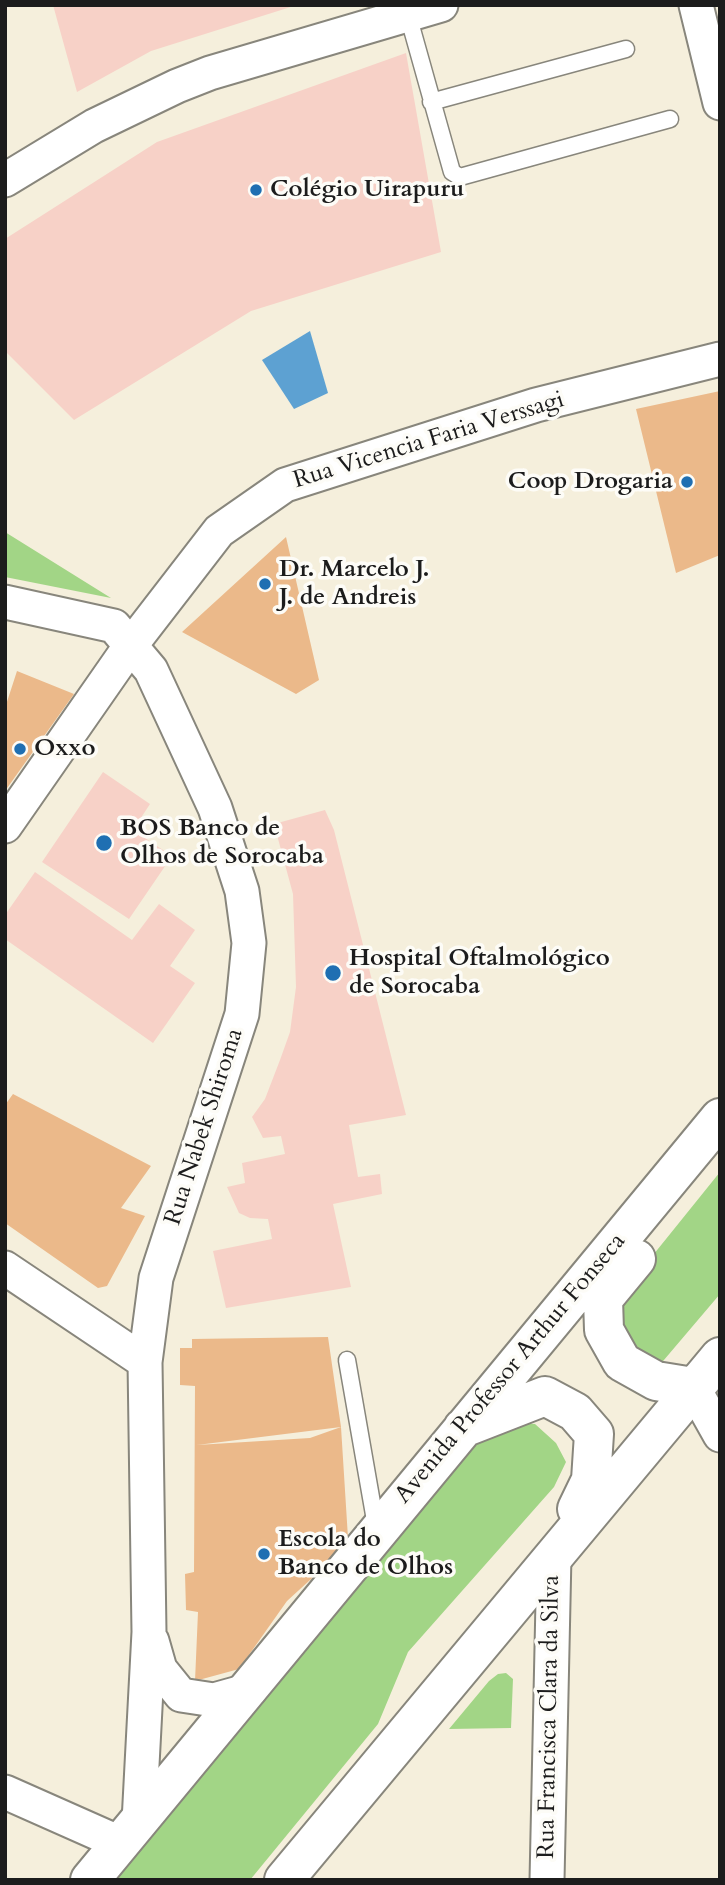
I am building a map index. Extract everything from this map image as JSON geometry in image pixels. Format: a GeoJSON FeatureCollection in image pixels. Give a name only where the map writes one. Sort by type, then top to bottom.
{"type":"FeatureCollection","features":[{"type":"Feature","properties":{"kind":"street"},"geometry":{"type":"LineString","coordinates":[[5,180],[94,126],[177,86],[210,73],[442,5]]}},
{"type":"Feature","properties":{"kind":"street"},"geometry":{"type":"LineString","coordinates":[[696,5],[720,103]]}},
{"type":"Feature","properties":{"kind":"street","name":"Rua Vicencia Faria Verssagi"},"geometry":{"type":"LineString","coordinates":[[5,826],[131,645],[219,531],[285,485],[536,405],[720,359]]}},
{"type":"Feature","properties":{"kind":"street","name":"Rua Nabek Shiroma"},"geometry":{"type":"LineString","coordinates":[[5,602],[114,626],[151,670],[215,808],[242,891],[249,943],[242,1014],[156,1278],[145,1362],[149,1632],[130,1833]]}},
{"type":"Feature","properties":{"kind":"street","name":"Avenida Professor Arthur Fonseca"},"geometry":{"type":"LineString","coordinates":[[90,1880],[250,1690],[459,1430],[720,1118]]}},
{"type":"Feature","properties":{"kind":"street"},"geometry":{"type":"LineString","coordinates":[[693,1387],[656,1381],[622,1362],[604,1330],[603,1299],[720,1158]]}},
{"type":"Feature","properties":{"kind":"street"},"geometry":{"type":"LineString","coordinates":[[5,1268],[145,1362]]}},
{"type":"Feature","properties":{"kind":"street"},"geometry":{"type":"LineString","coordinates":[[284,1880],[720,1357]]}},
{"type":"Feature","properties":{"kind":"street"},"geometry":{"type":"LineString","coordinates":[[693,1387],[720,1435]]}},
{"type":"Feature","properties":{"kind":"street"},"geometry":{"type":"LineString","coordinates":[[459,1430],[545,1396],[575,1412],[594,1434],[591,1480],[554,1555]]}},
{"type":"Feature","properties":{"kind":"street","name":"Rua Francisca Clara da Silva"},"geometry":{"type":"LineString","coordinates":[[547,1880],[554,1555]]}},
{"type":"Feature","properties":{"kind":"street","name":"Rua Nabek Shiroma"},"geometry":{"type":"LineString","coordinates":[[149,1632],[160,1670],[181,1695],[214,1700],[250,1690]]}},
{"type":"Feature","properties":{"kind":"street"},"geometry":{"type":"LineString","coordinates":[[5,1792],[130,1833]]}},
{"type":"Feature","properties":{"kind":"lane"},"geometry":{"type":"LineString","coordinates":[[408,15],[452,172],[460,177],[670,119]]}},
{"type":"Feature","properties":{"kind":"lane"},"geometry":{"type":"LineString","coordinates":[[431,102],[626,49]]}},
{"type":"Feature","properties":{"kind":"lane"},"geometry":{"type":"LineString","coordinates":[[348,1360],[377,1532]]}},
{"type":"Feature","properties":{"kind":"shaded area"},"geometry":{"type":"Polygon","coordinates":[[[53,5],[297,5],[151,51],[77,92],[53,5]]]}},
{"type":"Feature","properties":{"kind":"shaded area","name":"Colégio Uirapuru"},"geometry":{"type":"Polygon","coordinates":[[[406,53],[441,252],[251,311],[74,420],[5,351],[5,239],[157,142],[406,53]]]}},
{"type":"Feature","properties":{"kind":"shaded area","name":"BOS Banco de Olhos de Sorocaba"},"geometry":{"type":"Polygon","coordinates":[[[103,772],[150,804],[133,830],[172,856],[129,919],[42,862],[103,772]]]}},
{"type":"Feature","properties":{"kind":"shaded area"},"geometry":{"type":"Polygon","coordinates":[[[325,810],[334,830],[406,1115],[349,1125],[358,1177],[380,1174],[382,1194],[333,1204],[351,1287],[226,1308],[213,1251],[272,1239],[268,1219],[250,1218],[239,1213],[227,1187],[245,1183],[242,1163],[285,1154],[281,1136],[263,1138],[252,1117],[265,1099],[290,1032],[296,987],[293,894],[274,824],[325,810]]]}},
{"type":"Feature","properties":{"kind":"shaded area"},"geometry":{"type":"Polygon","coordinates":[[[35,872],[132,940],[159,904],[195,930],[170,966],[195,983],[153,1043],[5,939],[5,915],[35,872]]]}},
{"type":"Feature","properties":{"kind":"green space"},"geometry":{"type":"Polygon","coordinates":[[[5,532],[111,598],[5,577],[5,532]]]}},
{"type":"Feature","properties":{"kind":"green space"},"geometry":{"type":"Polygon","coordinates":[[[720,1172],[720,1294],[658,1367],[632,1356],[612,1306],[720,1172]]]}},
{"type":"Feature","properties":{"kind":"green space"},"geometry":{"type":"Polygon","coordinates":[[[510,1422],[535,1424],[556,1443],[566,1462],[554,1487],[408,1652],[378,1724],[250,1880],[108,1880],[478,1437],[510,1422]]]}},
{"type":"Feature","properties":{"kind":"green space"},"geometry":{"type":"Polygon","coordinates":[[[506,1673],[513,1679],[511,1728],[449,1729],[489,1681],[498,1674],[506,1673]]]}},
{"type":"Feature","properties":{"kind":"water"},"geometry":{"type":"Polygon","coordinates":[[[310,331],[328,393],[294,409],[262,360],[310,331]]]}},
{"type":"Feature","properties":{"kind":"building","name":"Coop Drogaria"},"geometry":{"type":"Polygon","coordinates":[[[720,391],[720,555],[676,573],[636,409],[720,391]]]}},
{"type":"Feature","properties":{"kind":"building","name":"Dr. Marcelo J. J. de Andreis"},"geometry":{"type":"Polygon","coordinates":[[[286,537],[319,680],[296,694],[182,632],[286,537]]]}},
{"type":"Feature","properties":{"kind":"building","name":"Oxxo"},"geometry":{"type":"Polygon","coordinates":[[[17,671],[74,694],[5,791],[5,708],[17,671]]]}},
{"type":"Feature","properties":{"kind":"building"},"geometry":{"type":"Polygon","coordinates":[[[13,1094],[151,1166],[121,1208],[145,1216],[107,1286],[98,1288],[5,1223],[5,1105],[13,1094]]]}},
{"type":"Feature","properties":{"kind":"building","name":"Escola do Banco de Olhos"},"geometry":{"type":"Polygon","coordinates":[[[328,1337],[341,1427],[348,1538],[321,1570],[287,1601],[239,1669],[195,1681],[198,1612],[186,1610],[185,1574],[194,1572],[195,1386],[180,1385],[180,1348],[192,1348],[192,1339],[328,1337]],[[341,1427],[197,1445],[310,1438],[341,1427]]]}},
{"type":"Feature","properties":{"kind":"place","name":"Colégio Uirapuru"},"geometry":{"type":"Point","coordinates":[256,190]}},
{"type":"Feature","properties":{"kind":"place","name":"Coop Drogaria"},"geometry":{"type":"Point","coordinates":[687,482]}},
{"type":"Feature","properties":{"kind":"place","name":"Dr. Marcelo J. J. de Andreis"},"geometry":{"type":"Point","coordinates":[265,584]}},
{"type":"Feature","properties":{"kind":"place","name":"Oxxo"},"geometry":{"type":"Point","coordinates":[20,749]}},
{"type":"Feature","properties":{"kind":"place","name":"BOS Banco de Olhos de Sorocaba"},"geometry":{"type":"Point","coordinates":[104,843]}},
{"type":"Feature","properties":{"kind":"place","name":"Hospital Oftalmológico de Sorocaba"},"geometry":{"type":"Point","coordinates":[333,973]}},
{"type":"Feature","properties":{"kind":"place","name":"Escola do Banco de Olhos"},"geometry":{"type":"Point","coordinates":[264,1554]}}]}
